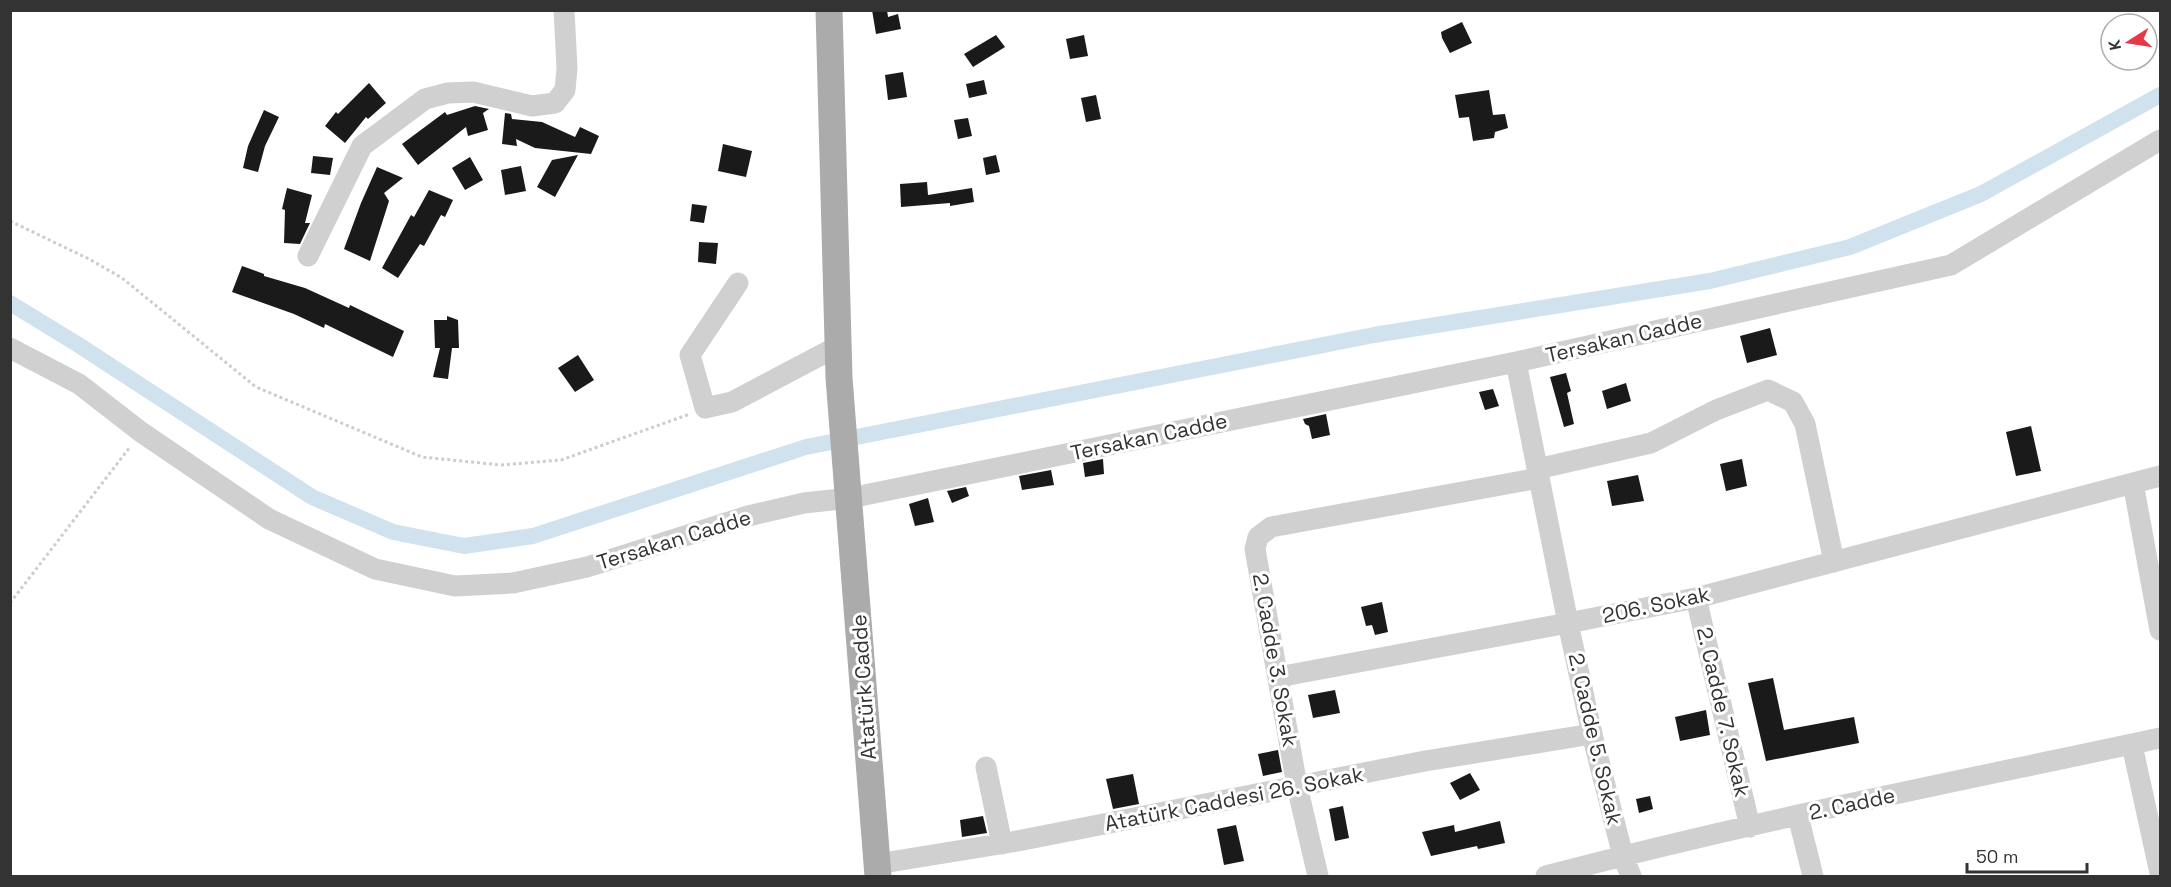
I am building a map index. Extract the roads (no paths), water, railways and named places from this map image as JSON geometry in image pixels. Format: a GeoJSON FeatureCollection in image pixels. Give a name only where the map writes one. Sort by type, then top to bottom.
{"type":"FeatureCollection","features":[{"type":"Feature","properties":{"kind":"main road","name":"Atatürk Cadde"},"geometry":{"type":"LineString","coordinates":[[829,10],[839,378],[878,870]]}},
{"type":"Feature","properties":{"kind":"street"},"geometry":{"type":"LineString","coordinates":[[308,256],[362,146],[425,99],[448,93],[473,92],[532,106],[555,103],[565,90],[567,68],[564,10]]}},
{"type":"Feature","properties":{"kind":"street","name":"Tersakan Cadde"},"geometry":{"type":"LineString","coordinates":[[10,348],[79,384],[141,432],[269,519],[375,569],[455,585],[513,583],[587,567],[748,516],[804,503],[850,498],[1516,362],[1951,265],[2160,140]]}},
{"type":"Feature","properties":{"kind":"street"},"geometry":{"type":"LineString","coordinates":[[738,283],[690,355],[705,408],[732,402],[838,346]]}},
{"type":"Feature","properties":{"kind":"street"},"geometry":{"type":"LineString","coordinates":[[1516,362],[1568,623]]}},
{"type":"Feature","properties":{"kind":"street"},"geometry":{"type":"LineString","coordinates":[[1538,474],[1651,443],[1716,410],[1768,390],[1793,402],[1805,424],[1834,562]]}},
{"type":"Feature","properties":{"kind":"street","name":"2. Cadde 3. Sokak"},"geometry":{"type":"LineString","coordinates":[[1318,876],[1296,786],[1255,549],[1258,537],[1271,527],[1538,474]]}},
{"type":"Feature","properties":{"kind":"street","name":"206. Sokak"},"geometry":{"type":"LineString","coordinates":[[1278,677],[1696,598],[2160,476]]}},
{"type":"Feature","properties":{"kind":"street"},"geometry":{"type":"LineString","coordinates":[[2133,483],[2160,630]]}},
{"type":"Feature","properties":{"kind":"street","name":"2. Cadde 7. Sokak"},"geometry":{"type":"LineString","coordinates":[[1696,598],[1750,827]]}},
{"type":"Feature","properties":{"kind":"street","name":"2. Cadde 5. Sokak"},"geometry":{"type":"LineString","coordinates":[[1568,623],[1592,734],[1623,856],[1631,876]]}},
{"type":"Feature","properties":{"kind":"street","name":"Atatürk Caddesi 26. Sokak"},"geometry":{"type":"LineString","coordinates":[[878,870],[1425,761],[1592,734]]}},
{"type":"Feature","properties":{"kind":"street","name":"2. Cadde"},"geometry":{"type":"LineString","coordinates":[[1546,876],[1798,816],[2160,738]]}},
{"type":"Feature","properties":{"kind":"street"},"geometry":{"type":"LineString","coordinates":[[2132,745],[2160,873]]}},
{"type":"Feature","properties":{"kind":"street"},"geometry":{"type":"LineString","coordinates":[[986,768],[1002,844]]}},
{"type":"Feature","properties":{"kind":"street"},"geometry":{"type":"LineString","coordinates":[[1798,816],[1813,876]]}},
{"type":"Feature","properties":{"kind":"waterway"},"geometry":{"type":"LineString","coordinates":[[10,303],[312,497],[393,532],[464,546],[533,536],[806,447],[1374,335],[1710,281],[1850,247],[1981,194],[2160,95]]}}]}
